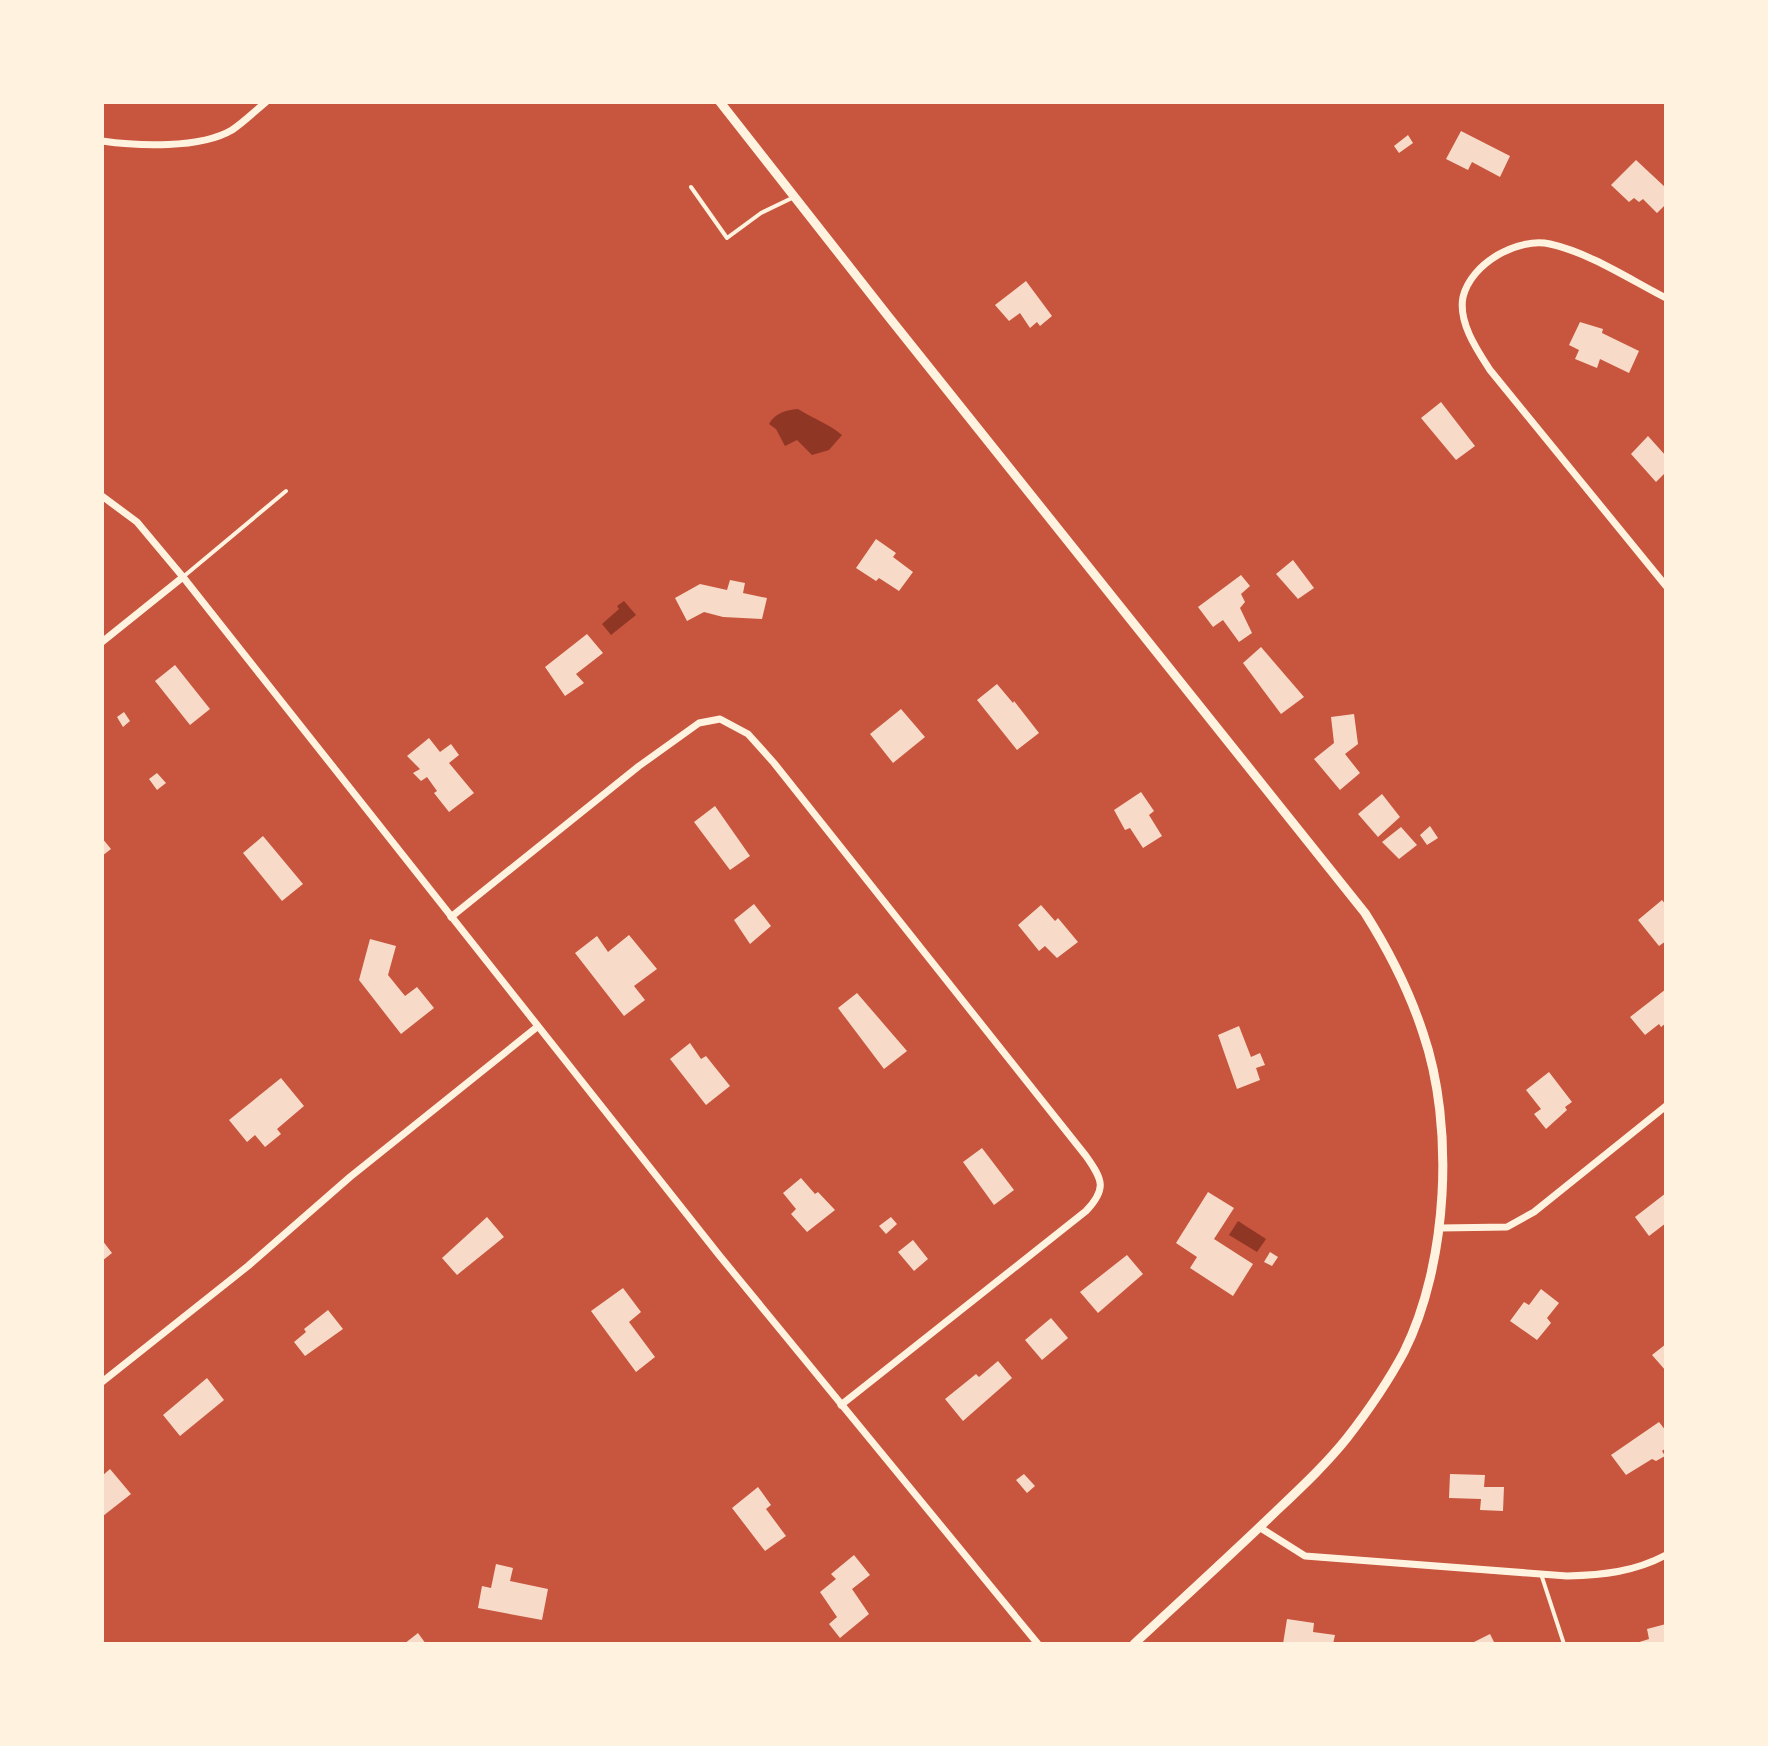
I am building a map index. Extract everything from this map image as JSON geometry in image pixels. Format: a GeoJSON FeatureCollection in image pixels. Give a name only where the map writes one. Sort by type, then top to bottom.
{"type":"FeatureCollection","features":[{"type":"Feature","properties":{"kind":"street"},"geometry":{"type":"LineString","coordinates":[[102,141],[131,145],[212,137],[231,130],[266,102]]}},
{"type":"Feature","properties":{"kind":"street"},"geometry":{"type":"LineString","coordinates":[[720,102],[1365,913],[1389,951],[1408,991],[1435,1075],[1443,1150],[1441,1228],[1422,1306],[1404,1351],[1345,1440],[1311,1478],[1134,1644]]}},
{"type":"Feature","properties":{"kind":"street"},"geometry":{"type":"LineString","coordinates":[[1666,298],[1576,253],[1548,243],[1522,242],[1502,251],[1476,273],[1463,297],[1465,322],[1476,349],[1666,586]]}},
{"type":"Feature","properties":{"kind":"street"},"geometry":{"type":"LineString","coordinates":[[102,496],[137,522],[183,577],[537,1027],[1038,1644]]}},
{"type":"Feature","properties":{"kind":"street"},"geometry":{"type":"LineString","coordinates":[[102,642],[183,577]]}},
{"type":"Feature","properties":{"kind":"street"},"geometry":{"type":"LineString","coordinates":[[451,917],[639,766],[699,723],[720,719],[748,734],[774,763],[1097,1172],[1101,1185],[1100,1197],[1086,1211],[841,1405]]}},
{"type":"Feature","properties":{"kind":"street"},"geometry":{"type":"LineString","coordinates":[[102,1382],[248,1266],[350,1177],[537,1027]]}},
{"type":"Feature","properties":{"kind":"street"},"geometry":{"type":"LineString","coordinates":[[1441,1228],[1507,1227],[1534,1212],[1666,1106]]}},
{"type":"Feature","properties":{"kind":"street"},"geometry":{"type":"LineString","coordinates":[[1259,1527],[1305,1556],[1541,1574],[1610,1575],[1649,1564],[1666,1555]]}},
{"type":"Feature","properties":{"kind":"lane"},"geometry":{"type":"LineString","coordinates":[[691,187],[727,238],[761,213],[794,197]]}},
{"type":"Feature","properties":{"kind":"lane"},"geometry":{"type":"LineString","coordinates":[[183,577],[286,491]]}},
{"type":"Feature","properties":{"kind":"lane"},"geometry":{"type":"LineString","coordinates":[[1541,1574],[1564,1644]]}},
{"type":"Feature","properties":{"kind":"shaded area"},"geometry":{"type":"Polygon","coordinates":[[[798,409],[842,435],[829,450],[812,455],[797,440],[785,446],[776,429],[769,424],[781,413],[798,409]]]}},
{"type":"Feature","properties":{"kind":"shaded area"},"geometry":{"type":"Polygon","coordinates":[[[624,601],[636,615],[611,635],[602,624],[624,601]]]}},
{"type":"Feature","properties":{"kind":"shaded area"},"geometry":{"type":"Polygon","coordinates":[[[1238,1221],[1266,1239],[1257,1252],[1229,1235],[1238,1221]]]}},
{"type":"Feature","properties":{"kind":"building"},"geometry":{"type":"Polygon","coordinates":[[[1461,131],[1510,156],[1500,177],[1472,162],[1468,170],[1446,159],[1461,131]]]}},
{"type":"Feature","properties":{"kind":"building"},"geometry":{"type":"Polygon","coordinates":[[[1408,135],[1413,143],[1399,153],[1394,146],[1408,135]]]}},
{"type":"Feature","properties":{"kind":"building"},"geometry":{"type":"Polygon","coordinates":[[[1636,160],[1666,188],[1666,204],[1657,213],[1643,199],[1639,202],[1634,198],[1629,202],[1611,185],[1636,160]]]}},
{"type":"Feature","properties":{"kind":"building"},"geometry":{"type":"Polygon","coordinates":[[[1026,281],[1052,316],[1040,326],[1037,322],[1030,328],[1020,313],[1009,321],[995,305],[1026,281]]]}},
{"type":"Feature","properties":{"kind":"building"},"geometry":{"type":"Polygon","coordinates":[[[1580,322],[1603,329],[1602,333],[1639,351],[1629,373],[1600,359],[1597,368],[1575,359],[1579,350],[1569,345],[1580,322]]]}},
{"type":"Feature","properties":{"kind":"building"},"geometry":{"type":"Polygon","coordinates":[[[1441,402],[1475,446],[1456,460],[1421,418],[1441,402]]]}},
{"type":"Feature","properties":{"kind":"building"},"geometry":{"type":"Polygon","coordinates":[[[1648,436],[1666,456],[1666,472],[1656,482],[1631,454],[1648,436]]]}},
{"type":"Feature","properties":{"kind":"building"},"geometry":{"type":"Polygon","coordinates":[[[876,539],[896,553],[893,557],[913,572],[899,591],[856,568],[876,539]]]}},
{"type":"Feature","properties":{"kind":"building"},"geometry":{"type":"Polygon","coordinates":[[[1293,560],[1314,588],[1298,599],[1276,574],[1293,560]]]}},
{"type":"Feature","properties":{"kind":"building"},"geometry":{"type":"Polygon","coordinates":[[[1241,575],[1250,586],[1241,594],[1245,602],[1240,608],[1252,633],[1239,642],[1223,620],[1213,627],[1198,607],[1241,575]]]}},
{"type":"Feature","properties":{"kind":"building"},"geometry":{"type":"Polygon","coordinates":[[[730,580],[745,583],[743,593],[767,598],[762,619],[723,617],[704,612],[687,621],[675,598],[700,584],[727,590],[730,580]]]}},
{"type":"Feature","properties":{"kind":"building"},"geometry":{"type":"Polygon","coordinates":[[[587,634],[603,653],[576,674],[584,683],[565,696],[545,667],[587,634]]]}},
{"type":"Feature","properties":{"kind":"building"},"geometry":{"type":"Polygon","coordinates":[[[1261,647],[1304,697],[1281,714],[1243,663],[1261,647]]]}},
{"type":"Feature","properties":{"kind":"building"},"geometry":{"type":"Polygon","coordinates":[[[175,665],[210,709],[190,725],[155,681],[175,665]]]}},
{"type":"Feature","properties":{"kind":"building"},"geometry":{"type":"Polygon","coordinates":[[[997,684],[1039,733],[1017,750],[977,700],[997,684]]]}},
{"type":"Feature","properties":{"kind":"building"},"geometry":{"type":"Polygon","coordinates":[[[901,709],[925,737],[893,763],[870,734],[901,709]]]}},
{"type":"Feature","properties":{"kind":"building"},"geometry":{"type":"Polygon","coordinates":[[[124,712],[130,721],[123,727],[117,717],[124,712]]]}},
{"type":"Feature","properties":{"kind":"building"},"geometry":{"type":"Polygon","coordinates":[[[1354,714],[1358,744],[1345,754],[1360,773],[1340,790],[1314,759],[1334,743],[1331,717],[1354,714]]]}},
{"type":"Feature","properties":{"kind":"building"},"geometry":{"type":"Polygon","coordinates":[[[429,738],[440,752],[451,744],[459,755],[449,763],[474,793],[449,812],[434,793],[437,791],[427,777],[421,781],[413,773],[420,769],[407,756],[429,738]]]}},
{"type":"Feature","properties":{"kind":"building"},"geometry":{"type":"Polygon","coordinates":[[[157,773],[166,783],[157,790],[149,779],[157,773]]]}},
{"type":"Feature","properties":{"kind":"building"},"geometry":{"type":"Polygon","coordinates":[[[1141,792],[1154,811],[1149,815],[1162,836],[1143,848],[1130,828],[1125,830],[1114,810],[1141,792]]]}},
{"type":"Feature","properties":{"kind":"building"},"geometry":{"type":"Polygon","coordinates":[[[1382,794],[1400,817],[1378,837],[1358,814],[1382,794]]]}},
{"type":"Feature","properties":{"kind":"building"},"geometry":{"type":"Polygon","coordinates":[[[715,806],[750,856],[730,870],[694,822],[715,806]]]}},
{"type":"Feature","properties":{"kind":"building"},"geometry":{"type":"Polygon","coordinates":[[[1430,826],[1438,838],[1427,845],[1420,835],[1430,826]]]}},
{"type":"Feature","properties":{"kind":"building"},"geometry":{"type":"Polygon","coordinates":[[[1401,827],[1417,845],[1399,859],[1382,842],[1401,827]]]}},
{"type":"Feature","properties":{"kind":"building"},"geometry":{"type":"Polygon","coordinates":[[[263,836],[303,884],[282,901],[243,853],[263,836]]]}},
{"type":"Feature","properties":{"kind":"building"},"geometry":{"type":"Polygon","coordinates":[[[102,838],[111,849],[102,856],[102,838]]]}},
{"type":"Feature","properties":{"kind":"building"},"geometry":{"type":"Polygon","coordinates":[[[1662,900],[1666,905],[1666,941],[1659,946],[1638,920],[1662,900]]]}},
{"type":"Feature","properties":{"kind":"building"},"geometry":{"type":"Polygon","coordinates":[[[754,904],[771,926],[750,944],[734,920],[754,904]]]}},
{"type":"Feature","properties":{"kind":"building"},"geometry":{"type":"Polygon","coordinates":[[[1041,905],[1055,921],[1058,918],[1078,942],[1057,958],[1045,946],[1039,951],[1018,925],[1041,905]]]}},
{"type":"Feature","properties":{"kind":"building"},"geometry":{"type":"Polygon","coordinates":[[[629,935],[657,969],[634,986],[645,1000],[624,1016],[575,953],[597,936],[608,952],[629,935]]]}},
{"type":"Feature","properties":{"kind":"building"},"geometry":{"type":"Polygon","coordinates":[[[370,939],[396,946],[388,975],[405,996],[417,987],[434,1008],[401,1034],[359,980],[370,939]]]}},
{"type":"Feature","properties":{"kind":"building"},"geometry":{"type":"Polygon","coordinates":[[[1666,989],[1666,1023],[1661,1027],[1659,1024],[1645,1035],[1630,1017],[1666,989]]]}},
{"type":"Feature","properties":{"kind":"building"},"geometry":{"type":"Polygon","coordinates":[[[857,993],[907,1051],[884,1069],[838,1008],[857,993]]]}},
{"type":"Feature","properties":{"kind":"building"},"geometry":{"type":"Polygon","coordinates":[[[1239,1026],[1251,1057],[1260,1053],[1265,1065],[1256,1068],[1260,1080],[1237,1089],[1218,1035],[1239,1026]]]}},
{"type":"Feature","properties":{"kind":"building"},"geometry":{"type":"Polygon","coordinates":[[[690,1043],[701,1059],[706,1056],[730,1086],[706,1105],[670,1059],[690,1043]]]}},
{"type":"Feature","properties":{"kind":"building"},"geometry":{"type":"Polygon","coordinates":[[[1549,1072],[1572,1102],[1546,1129],[1534,1114],[1541,1109],[1526,1090],[1549,1072]]]}},
{"type":"Feature","properties":{"kind":"building"},"geometry":{"type":"Polygon","coordinates":[[[281,1078],[304,1106],[277,1129],[281,1134],[265,1147],[255,1135],[247,1142],[229,1120],[281,1078]]]}},
{"type":"Feature","properties":{"kind":"building"},"geometry":{"type":"Polygon","coordinates":[[[982,1148],[1014,1190],[994,1205],[963,1162],[982,1148]]]}},
{"type":"Feature","properties":{"kind":"building"},"geometry":{"type":"Polygon","coordinates":[[[801,1178],[835,1210],[807,1232],[791,1214],[796,1209],[783,1193],[801,1178]]]}},
{"type":"Feature","properties":{"kind":"building"},"geometry":{"type":"Polygon","coordinates":[[[1208,1192],[1234,1208],[1214,1239],[1253,1264],[1233,1296],[1190,1268],[1197,1257],[1176,1243],[1208,1192]]]}},
{"type":"Feature","properties":{"kind":"building"},"geometry":{"type":"Polygon","coordinates":[[[1666,1193],[1666,1223],[1649,1236],[1635,1217],[1666,1193]]]}},
{"type":"Feature","properties":{"kind":"building"},"geometry":{"type":"Polygon","coordinates":[[[487,1217],[504,1237],[457,1275],[442,1258],[487,1217]]]}},
{"type":"Feature","properties":{"kind":"building"},"geometry":{"type":"Polygon","coordinates":[[[891,1217],[897,1224],[886,1234],[879,1226],[891,1217]]]}},
{"type":"Feature","properties":{"kind":"building"},"geometry":{"type":"Polygon","coordinates":[[[102,1240],[112,1253],[102,1261],[102,1240]]]}},
{"type":"Feature","properties":{"kind":"building"},"geometry":{"type":"Polygon","coordinates":[[[913,1240],[928,1259],[914,1271],[898,1252],[913,1240]]]}},
{"type":"Feature","properties":{"kind":"building"},"geometry":{"type":"Polygon","coordinates":[[[1270,1252],[1278,1257],[1272,1266],[1264,1262],[1270,1252]]]}},
{"type":"Feature","properties":{"kind":"building"},"geometry":{"type":"Polygon","coordinates":[[[1127,1255],[1143,1274],[1098,1313],[1080,1292],[1127,1255]]]}},
{"type":"Feature","properties":{"kind":"building"},"geometry":{"type":"Polygon","coordinates":[[[623,1288],[641,1312],[629,1322],[655,1357],[636,1372],[591,1311],[623,1288]]]}},
{"type":"Feature","properties":{"kind":"building"},"geometry":{"type":"Polygon","coordinates":[[[1541,1289],[1559,1303],[1547,1318],[1551,1323],[1537,1340],[1510,1321],[1524,1302],[1529,1305],[1541,1289]]]}},
{"type":"Feature","properties":{"kind":"building"},"geometry":{"type":"Polygon","coordinates":[[[328,1310],[343,1329],[305,1356],[294,1342],[306,1332],[304,1329],[328,1310]]]}},
{"type":"Feature","properties":{"kind":"building"},"geometry":{"type":"Polygon","coordinates":[[[1051,1318],[1068,1338],[1042,1360],[1025,1340],[1051,1318]]]}},
{"type":"Feature","properties":{"kind":"building"},"geometry":{"type":"Polygon","coordinates":[[[1666,1344],[1666,1371],[1652,1355],[1666,1344]]]}},
{"type":"Feature","properties":{"kind":"building"},"geometry":{"type":"Polygon","coordinates":[[[998,1361],[1012,1378],[963,1421],[945,1399],[998,1361]]]}},
{"type":"Feature","properties":{"kind":"building"},"geometry":{"type":"Polygon","coordinates":[[[207,1378],[224,1400],[180,1436],[163,1415],[207,1378]]]}},
{"type":"Feature","properties":{"kind":"building"},"geometry":{"type":"Polygon","coordinates":[[[1659,1422],[1666,1431],[1666,1448],[1662,1451],[1665,1456],[1656,1461],[1652,1459],[1626,1475],[1611,1455],[1659,1422]]]}},
{"type":"Feature","properties":{"kind":"building"},"geometry":{"type":"Polygon","coordinates":[[[110,1469],[131,1494],[103,1516],[102,1476],[110,1469]]]}},
{"type":"Feature","properties":{"kind":"building"},"geometry":{"type":"Polygon","coordinates":[[[1024,1474],[1035,1486],[1027,1493],[1016,1480],[1024,1474]]]}},
{"type":"Feature","properties":{"kind":"building"},"geometry":{"type":"Polygon","coordinates":[[[1450,1474],[1485,1475],[1484,1487],[1504,1487],[1503,1511],[1480,1510],[1481,1499],[1449,1498],[1450,1474]]]}},
{"type":"Feature","properties":{"kind":"building"},"geometry":{"type":"Polygon","coordinates":[[[758,1487],[771,1505],[766,1509],[786,1536],[765,1551],[732,1508],[758,1487]]]}},
{"type":"Feature","properties":{"kind":"building"},"geometry":{"type":"Polygon","coordinates":[[[854,1555],[870,1575],[852,1589],[869,1614],[840,1638],[829,1624],[837,1617],[820,1592],[836,1579],[831,1574],[854,1555]]]}},
{"type":"Feature","properties":{"kind":"building"},"geometry":{"type":"Polygon","coordinates":[[[496,1564],[513,1568],[510,1581],[548,1589],[542,1620],[478,1608],[482,1586],[491,1588],[496,1564]]]}},
{"type":"Feature","properties":{"kind":"building"},"geometry":{"type":"Polygon","coordinates":[[[1287,1619],[1314,1623],[1313,1632],[1335,1635],[1333,1644],[1283,1644],[1287,1619]]]}},
{"type":"Feature","properties":{"kind":"building"},"geometry":{"type":"Polygon","coordinates":[[[1666,1624],[1666,1644],[1633,1644],[1649,1639],[1647,1629],[1666,1624]]]}},
{"type":"Feature","properties":{"kind":"building"},"geometry":{"type":"Polygon","coordinates":[[[418,1633],[426,1644],[404,1644],[418,1633]]]}},
{"type":"Feature","properties":{"kind":"building"},"geometry":{"type":"Polygon","coordinates":[[[1490,1634],[1495,1644],[1470,1644],[1490,1634]]]}}]}
